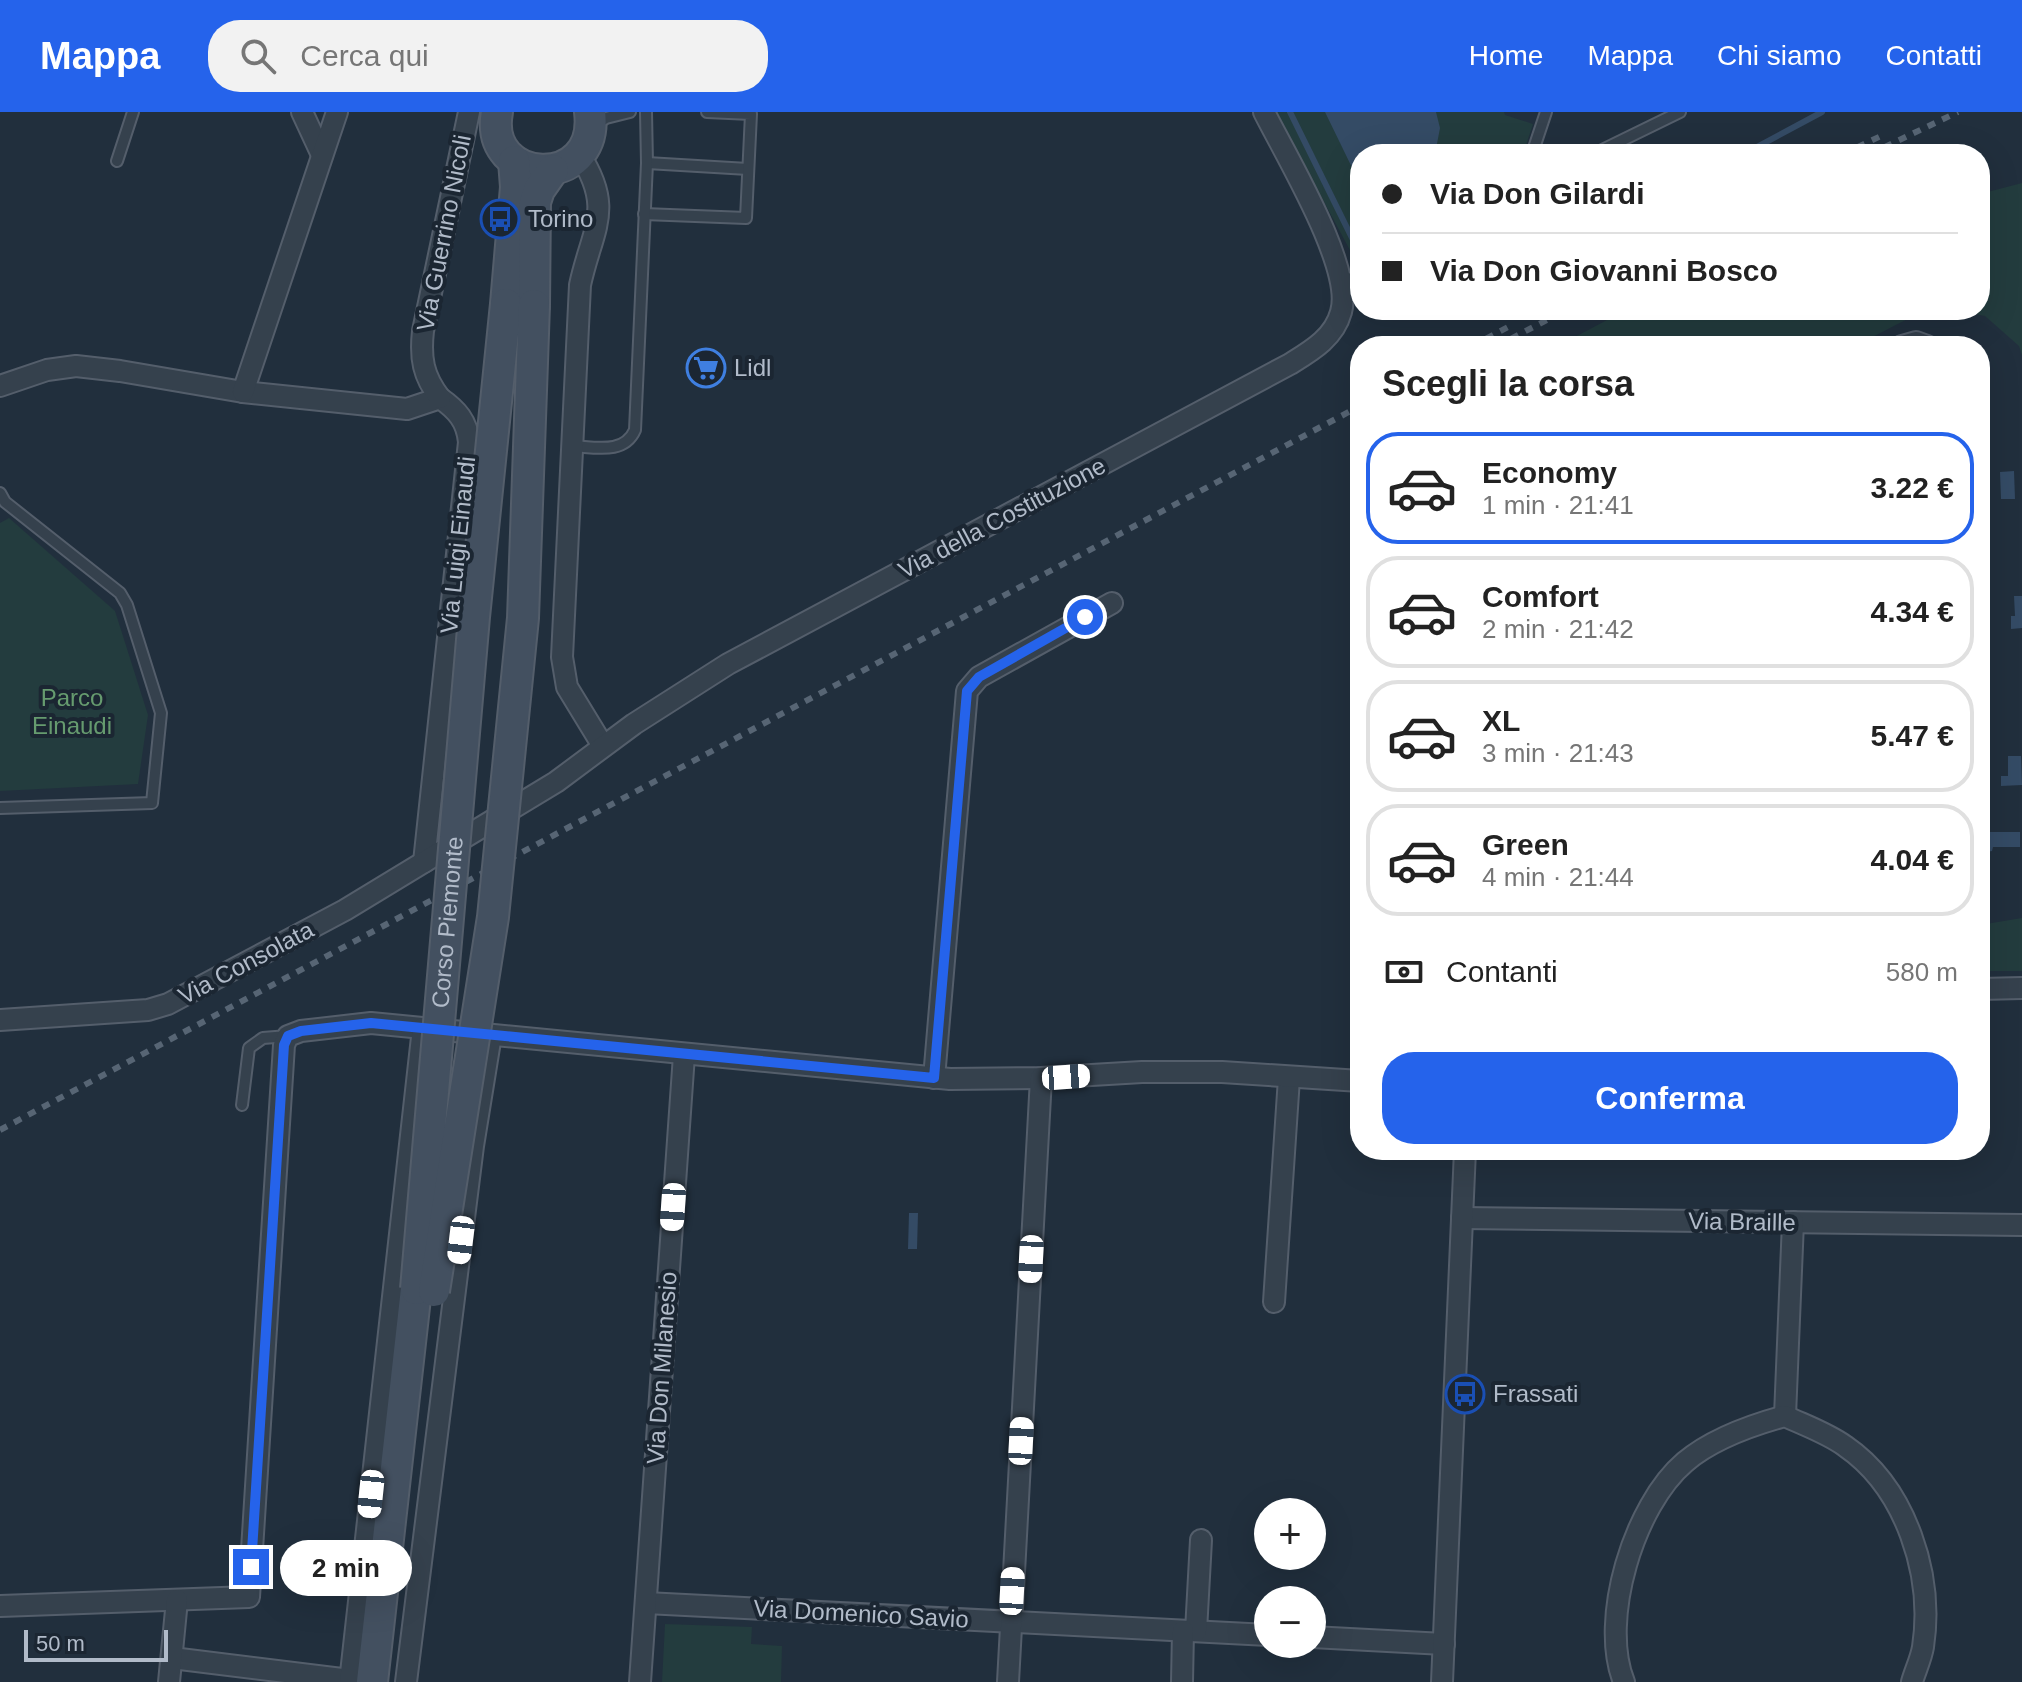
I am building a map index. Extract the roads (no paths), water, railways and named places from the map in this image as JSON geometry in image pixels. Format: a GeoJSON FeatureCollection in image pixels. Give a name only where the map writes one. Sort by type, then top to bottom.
{"type":"FeatureCollection","features":[{"type":"Feature","properties":{"kind":"main road"},"geometry":{"type":"LineString","coordinates":[[497,112],[498,137],[504,151],[514,161],[536,171],[565,166],[579,154],[585,148],[590,119]]}},
{"type":"Feature","properties":{"kind":"main road","name":"Corso Piemonte"},"geometry":{"type":"LineString","coordinates":[[357,1681],[493,917],[500,854],[523,618],[520,304],[514,161]]}},
{"type":"Feature","properties":{"kind":"main road","name":"Corso Piemonte"},"geometry":{"type":"LineString","coordinates":[[387,1682],[425,1290],[471,647],[535,202],[553,170]]}},
{"type":"Feature","properties":{"kind":"street"},"geometry":{"type":"LineString","coordinates":[[302,112],[322,155]]}},
{"type":"Feature","properties":{"kind":"street"},"geometry":{"type":"LineString","coordinates":[[243,392],[337,112]]}},
{"type":"Feature","properties":{"kind":"street","name":"Via Guerrino Nicoli"},"geometry":{"type":"LineString","coordinates":[[440,398],[424,372],[421,356],[423,331],[469,112]]}},
{"type":"Feature","properties":{"kind":"street","name":"Via della Costituzione"},"geometry":{"type":"LineString","coordinates":[[1264,112],[1333,250],[1350,275]]}},
{"type":"Feature","properties":{"kind":"street"},"geometry":{"type":"LineString","coordinates":[[579,154],[593,177],[600,204],[580,285],[562,646],[564,673],[573,699],[603,746]]}},
{"type":"Feature","properties":{"kind":"street","name":"Via della Costituzione"},"geometry":{"type":"LineString","coordinates":[[469,835],[556,782],[603,746],[728,664],[1316,348],[1333,331],[1350,283]]}},
{"type":"Feature","properties":{"kind":"street"},"geometry":{"type":"LineString","coordinates":[[0,386],[47,370],[76,366],[243,392],[407,409],[440,398]]}},
{"type":"Feature","properties":{"kind":"street","name":"Via Luigi Einaudi"},"geometry":{"type":"LineString","coordinates":[[424,862],[469,442],[468,428],[457,410],[440,398]]}},
{"type":"Feature","properties":{"kind":"street"},"geometry":{"type":"LineString","coordinates":[[934,1078],[967,691],[979,677],[1112,603]]}},
{"type":"Feature","properties":{"kind":"street","name":"Via Consolata"},"geometry":{"type":"LineString","coordinates":[[0,1020],[148,1010],[168,1004],[345,910],[469,835]]}},
{"type":"Feature","properties":{"kind":"street"},"geometry":{"type":"LineString","coordinates":[[1990,989],[2022,988]]}},
{"type":"Feature","properties":{"kind":"street"},"geometry":{"type":"LineString","coordinates":[[0,1606],[249,1597],[284,1045],[288,1036],[301,1031],[371,1023],[934,1078],[1222,1072],[1350,1081]]}},
{"type":"Feature","properties":{"kind":"street"},"geometry":{"type":"LineString","coordinates":[[172,1658],[357,1681],[423,1028]]}},
{"type":"Feature","properties":{"kind":"street"},"geometry":{"type":"LineString","coordinates":[[406,1682],[473,1146],[491,1035]]}},
{"type":"Feature","properties":{"kind":"street","name":"Via Don Milanesio"},"geometry":{"type":"LineString","coordinates":[[640,1682],[684,1055]]}},
{"type":"Feature","properties":{"kind":"street"},"geometry":{"type":"LineString","coordinates":[[1008,1682],[1041,1078]]}},
{"type":"Feature","properties":{"kind":"street"},"geometry":{"type":"LineString","coordinates":[[1274,1302],[1289,1078]]}},
{"type":"Feature","properties":{"kind":"street"},"geometry":{"type":"LineString","coordinates":[[1442,1682],[1465,1160]]}},
{"type":"Feature","properties":{"kind":"street","name":"Via Braille"},"geometry":{"type":"LineString","coordinates":[[1462,1218],[2022,1225]]}},
{"type":"Feature","properties":{"kind":"street"},"geometry":{"type":"LineString","coordinates":[[1785,1416],[1793,1222]]}},
{"type":"Feature","properties":{"kind":"street"},"geometry":{"type":"LineString","coordinates":[[1624,1682],[1616,1662],[1615,1619],[1633,1543],[1653,1501],[1685,1462],[1743,1427],[1785,1416],[1845,1445],[1884,1481],[1904,1522],[1921,1561],[1924,1611],[1923,1648],[1912,1682]]}},
{"type":"Feature","properties":{"kind":"street"},"geometry":{"type":"LineString","coordinates":[[1182,1682],[1201,1540]]}},
{"type":"Feature","properties":{"kind":"street"},"geometry":{"type":"LineString","coordinates":[[169,1682],[177,1600]]}},
{"type":"Feature","properties":{"kind":"street","name":"Via Domenico Savio"},"geometry":{"type":"LineString","coordinates":[[646,1603],[1254,1634]]}},
{"type":"Feature","properties":{"kind":"street"},"geometry":{"type":"LineString","coordinates":[[1326,1638],[1444,1644]]}},
{"type":"Feature","properties":{"kind":"lane"},"geometry":{"type":"LineString","coordinates":[[117,161],[133,112]]}},
{"type":"Feature","properties":{"kind":"lane"},"geometry":{"type":"LineString","coordinates":[[590,119],[630,112]]}},
{"type":"Feature","properties":{"kind":"lane"},"geometry":{"type":"LineString","coordinates":[[572,446],[618,447],[627,442],[635,430],[647,163],[646,112]]}},
{"type":"Feature","properties":{"kind":"lane"},"geometry":{"type":"LineString","coordinates":[[644,214],[746,218],[751,114],[707,112]]}},
{"type":"Feature","properties":{"kind":"lane"},"geometry":{"type":"LineString","coordinates":[[1535,144],[1546,112]]}},
{"type":"Feature","properties":{"kind":"lane"},"geometry":{"type":"LineString","coordinates":[[1614,144],[1680,112]]}},
{"type":"Feature","properties":{"kind":"lane"},"geometry":{"type":"LineString","coordinates":[[647,163],[748,169]]}},
{"type":"Feature","properties":{"kind":"lane"},"geometry":{"type":"LineString","coordinates":[[0,808],[152,803],[161,713],[127,605],[120,593],[2,500]]}},
{"type":"Feature","properties":{"kind":"lane"},"geometry":{"type":"LineString","coordinates":[[242,1105],[249,1048],[263,1038],[288,1036]]}},
{"type":"Feature","properties":{"kind":"water"},"geometry":{"type":"Polygon","coordinates":[[[1325,112],[1436,112],[1440,128],[1437,144],[1350,144],[1350,163],[1325,112]]]}},
{"type":"Feature","properties":{"kind":"water"},"geometry":{"type":"Polygon","coordinates":[[[2014,471],[2015,499],[2001,499],[2000,472],[2014,471]]]}},
{"type":"Feature","properties":{"kind":"water"},"geometry":{"type":"Polygon","coordinates":[[[2014,596],[2022,596],[2022,628],[2011,629],[2011,616],[2015,616],[2014,596]]]}},
{"type":"Feature","properties":{"kind":"water"},"geometry":{"type":"Polygon","coordinates":[[[2008,756],[2021,756],[2022,785],[2001,786],[2001,776],[2008,776],[2008,756]]]}},
{"type":"Feature","properties":{"kind":"water"},"geometry":{"type":"Polygon","coordinates":[[[1990,832],[2020,832],[2020,847],[1993,847],[1992,851],[1990,832]]]}},
{"type":"Feature","properties":{"kind":"water"},"geometry":{"type":"Polygon","coordinates":[[[909,1213],[918,1213],[917,1249],[908,1249],[909,1213]]]}},
{"type":"Feature","properties":{"kind":"waterway"},"geometry":{"type":"LineString","coordinates":[[1290,112],[1350,234]]}},
{"type":"Feature","properties":{"kind":"waterway"},"geometry":{"type":"LineString","coordinates":[[1763,144],[1822,112]]}},
{"type":"Feature","properties":{"kind":"railway"},"geometry":{"type":"LineString","coordinates":[[1891,144],[1958,112]]}},
{"type":"Feature","properties":{"kind":"railway"},"geometry":{"type":"LineString","coordinates":[[1864,144],[1883,135]]}},
{"type":"Feature","properties":{"kind":"railway"},"geometry":{"type":"LineString","coordinates":[[1516,336],[1547,320]]}},
{"type":"Feature","properties":{"kind":"railway"},"geometry":{"type":"LineString","coordinates":[[1491,336],[1508,327]]}},
{"type":"Feature","properties":{"kind":"railway"},"geometry":{"type":"LineString","coordinates":[[0,1130],[1350,411]]}},
{"type":"Feature","properties":{"kind":"place","name":"Torino"},"geometry":{"type":"Point","coordinates":[500,219]}},
{"type":"Feature","properties":{"kind":"place","name":"Lidl"},"geometry":{"type":"Point","coordinates":[706,368]}},
{"type":"Feature","properties":{"kind":"place","name":"Frassati"},"geometry":{"type":"Point","coordinates":[1465,1394]}},
{"type":"Feature","properties":{"kind":"park label","name":"Parco Einaudi"},"geometry":{"type":"Point","coordinates":[72,712]}}]}
